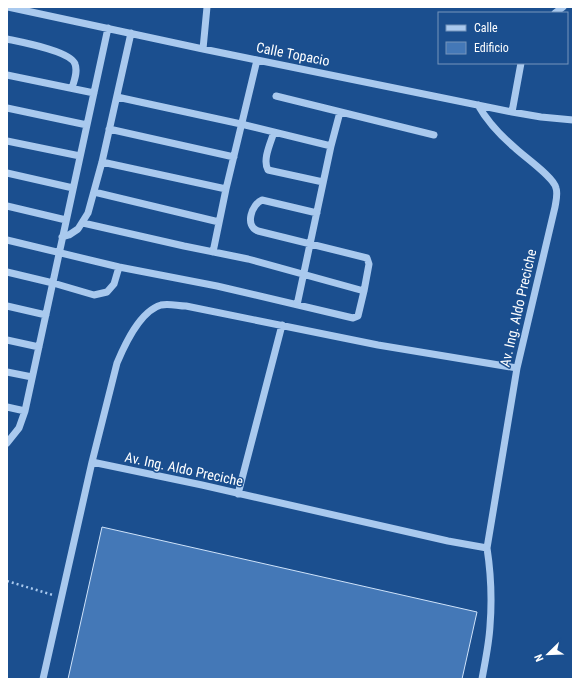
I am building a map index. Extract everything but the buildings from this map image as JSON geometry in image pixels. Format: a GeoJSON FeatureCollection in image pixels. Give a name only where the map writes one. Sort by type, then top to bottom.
{"type":"FeatureCollection","features":[{"type":"Feature","properties":{"kind":"street","name":"Calle Topacio"},"geometry":{"type":"LineString","coordinates":[[8,7],[203,49],[512,112],[573,120]]}},
{"type":"Feature","properties":{"kind":"street"},"geometry":{"type":"LineString","coordinates":[[203,49],[207,7]]}},
{"type":"Feature","properties":{"kind":"street"},"geometry":{"type":"LineString","coordinates":[[8,441],[19,428],[25,411],[108,28]]}},
{"type":"Feature","properties":{"kind":"street"},"geometry":{"type":"LineString","coordinates":[[62,237],[74,233],[83,223],[88,213],[110,129],[131,33]]}},
{"type":"Feature","properties":{"kind":"street"},"geometry":{"type":"LineString","coordinates":[[7,39],[54,51],[72,58],[76,67],[72,88]]}},
{"type":"Feature","properties":{"kind":"street"},"geometry":{"type":"LineString","coordinates":[[213,252],[241,124],[258,60]]}},
{"type":"Feature","properties":{"kind":"street"},"geometry":{"type":"LineString","coordinates":[[512,112],[521,64]]}},
{"type":"Feature","properties":{"kind":"street"},"geometry":{"type":"LineString","coordinates":[[7,75],[94,93]]}},
{"type":"Feature","properties":{"kind":"street"},"geometry":{"type":"LineString","coordinates":[[117,96],[331,146]]}},
{"type":"Feature","properties":{"kind":"street"},"geometry":{"type":"LineString","coordinates":[[276,96],[434,136]]}},
{"type":"Feature","properties":{"kind":"street","name":"Av. Ing. Aldo Preciche"},"geometry":{"type":"LineString","coordinates":[[478,104],[494,127],[514,147],[552,180],[556,188],[555,207],[517,368],[487,548],[491,612],[490,629],[482,679]]}},
{"type":"Feature","properties":{"kind":"street"},"geometry":{"type":"LineString","coordinates":[[7,108],[87,125]]}},
{"type":"Feature","properties":{"kind":"street"},"geometry":{"type":"LineString","coordinates":[[297,305],[331,146],[340,112]]}},
{"type":"Feature","properties":{"kind":"street"},"geometry":{"type":"LineString","coordinates":[[110,129],[234,157]]}},
{"type":"Feature","properties":{"kind":"street"},"geometry":{"type":"LineString","coordinates":[[274,132],[266,159],[266,166],[268,170],[323,182]]}},
{"type":"Feature","properties":{"kind":"street"},"geometry":{"type":"LineString","coordinates":[[7,141],[80,156]]}},
{"type":"Feature","properties":{"kind":"street"},"geometry":{"type":"LineString","coordinates":[[102,162],[226,189]]}},
{"type":"Feature","properties":{"kind":"street"},"geometry":{"type":"LineString","coordinates":[[7,173],[73,188]]}},
{"type":"Feature","properties":{"kind":"street"},"geometry":{"type":"LineString","coordinates":[[94,192],[219,222]]}},
{"type":"Feature","properties":{"kind":"street"},"geometry":{"type":"LineString","coordinates":[[7,240],[119,267],[217,286],[353,318],[358,316],[364,292],[369,264],[367,258],[254,230],[252,226],[251,216],[256,205],[262,200],[317,213]]}},
{"type":"Feature","properties":{"kind":"street"},"geometry":{"type":"LineString","coordinates":[[7,206],[66,220]]}},
{"type":"Feature","properties":{"kind":"street"},"geometry":{"type":"LineString","coordinates":[[83,223],[248,259],[364,292]]}},
{"type":"Feature","properties":{"kind":"street"},"geometry":{"type":"LineString","coordinates":[[7,272],[94,295],[108,292],[114,284],[119,267]]}},
{"type":"Feature","properties":{"kind":"street"},"geometry":{"type":"LineString","coordinates":[[43,679],[92,462],[117,363],[131,334],[145,317],[154,309],[162,305],[186,306],[438,356],[517,368]]}},
{"type":"Feature","properties":{"kind":"street"},"geometry":{"type":"LineString","coordinates":[[7,306],[46,315]]}},
{"type":"Feature","properties":{"kind":"street"},"geometry":{"type":"LineString","coordinates":[[238,494],[282,325]]}},
{"type":"Feature","properties":{"kind":"street"},"geometry":{"type":"LineString","coordinates":[[7,340],[39,346]]}},
{"type":"Feature","properties":{"kind":"street"},"geometry":{"type":"LineString","coordinates":[[7,372],[32,377]]}},
{"type":"Feature","properties":{"kind":"street"},"geometry":{"type":"LineString","coordinates":[[7,407],[25,411]]}},
{"type":"Feature","properties":{"kind":"street","name":"Av. Ing. Aldo Preciche"},"geometry":{"type":"LineString","coordinates":[[92,462],[448,542],[487,548]]}},
{"type":"Feature","properties":{"kind":"path"},"geometry":{"type":"LineString","coordinates":[[7,582],[61,597]]}}]}
